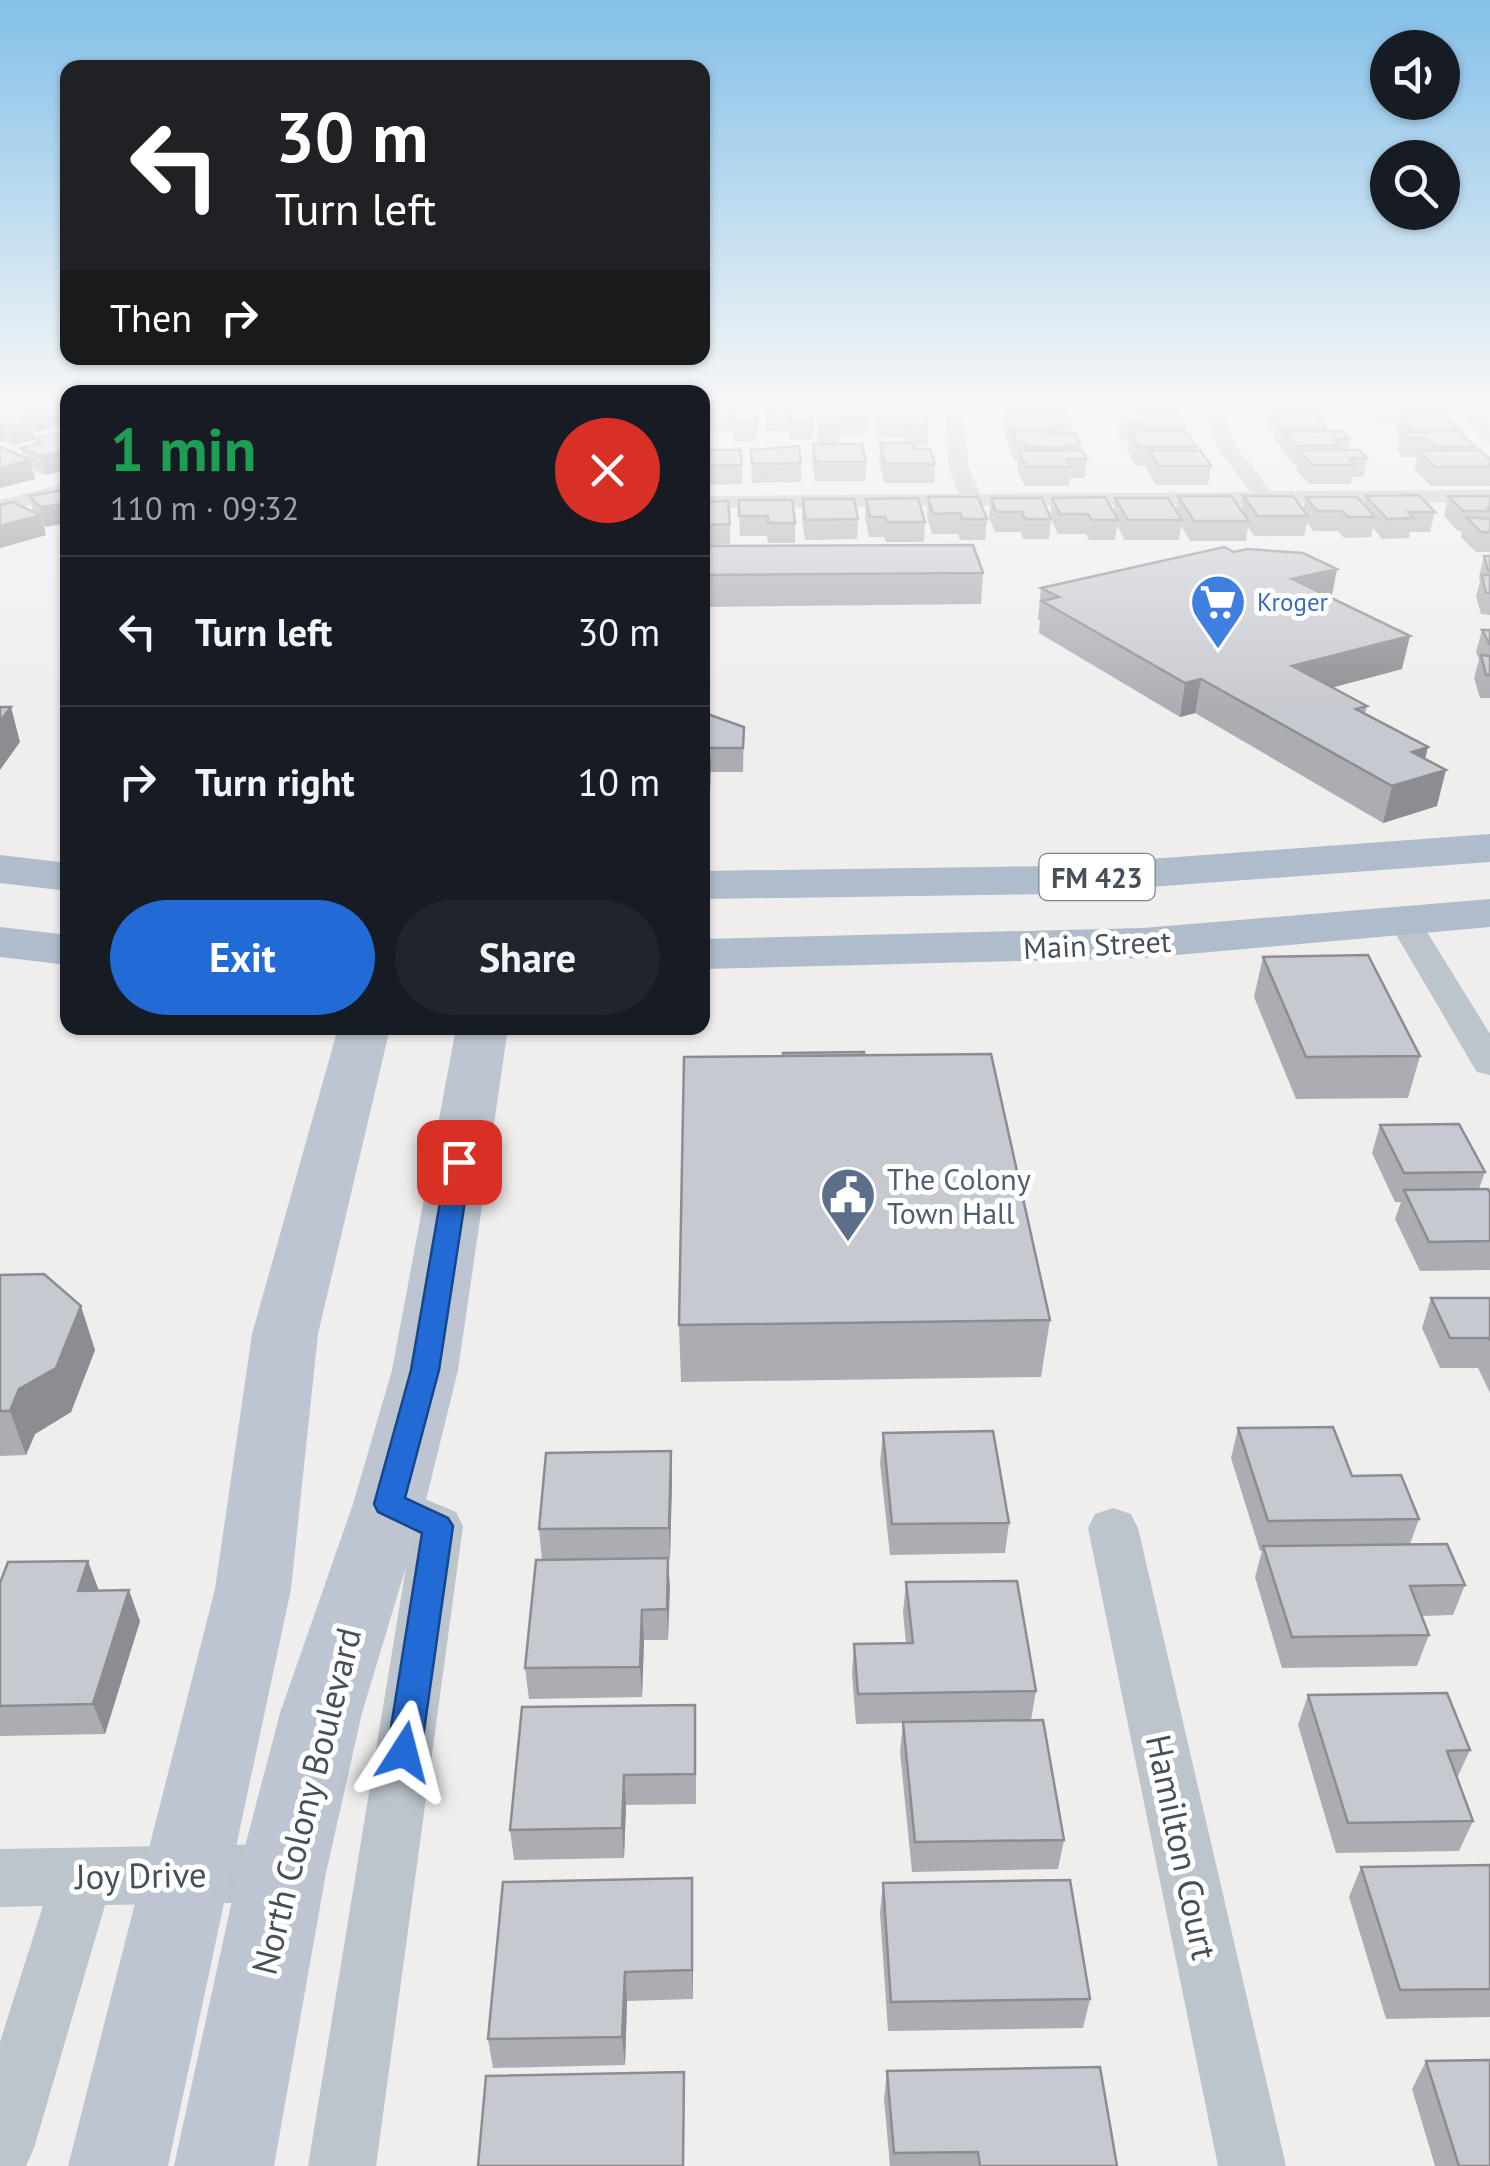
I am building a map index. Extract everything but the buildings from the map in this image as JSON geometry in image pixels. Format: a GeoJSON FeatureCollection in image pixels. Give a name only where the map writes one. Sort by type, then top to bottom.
{"type":"FeatureCollection","features":[{"type":"Feature","properties":{"kind":"main road","name":"FM 423"},"geometry":{"type":"LineString","coordinates":[[710,885],[1056,880],[1490,848]]}},
{"type":"Feature","properties":{"kind":"main road"},"geometry":{"type":"LineString","coordinates":[[1143,942],[1240,904],[1331,892],[1356,880],[1353,858]]}},
{"type":"Feature","properties":{"kind":"main road"},"geometry":{"type":"LineString","coordinates":[[0,869],[60,875]]}},
{"type":"Feature","properties":{"kind":"main road","name":"Main Street"},"geometry":{"type":"LineString","coordinates":[[710,954],[860,953],[1143,942],[1490,914]]}},
{"type":"Feature","properties":{"kind":"main road"},"geometry":{"type":"LineString","coordinates":[[0,942],[60,949]]}},
{"type":"Feature","properties":{"kind":"main road"},"geometry":{"type":"LineString","coordinates":[[118,2166],[253,1589],[285,1334],[362,1035]]}},
{"type":"Feature","properties":{"kind":"main road","name":"North Colony Boulevard"},"geometry":{"type":"LineString","coordinates":[[224,2166],[282,1873],[321,1714],[389,1504],[425,1370],[481,1035]]}},
{"type":"Feature","properties":{"kind":"street"},"geometry":{"type":"LineString","coordinates":[[1404,921],[1490,1064]]}},
{"type":"Feature","properties":{"kind":"street"},"geometry":{"type":"LineString","coordinates":[[342,2166],[438,1526],[389,1504]]}},
{"type":"Feature","properties":{"kind":"street","name":"Hamilton Court"},"geometry":{"type":"LineString","coordinates":[[1113,1528],[1252,2166]]}},
{"type":"Feature","properties":{"kind":"street","name":"Joy Drive"},"geometry":{"type":"LineString","coordinates":[[0,1878],[282,1873]]}},
{"type":"Feature","properties":{"kind":"street"},"geometry":{"type":"LineString","coordinates":[[0,2148],[83,1876]]}},
{"type":"Feature","properties":{"kind":"place","name":"Kroger"},"geometry":{"type":"Point","coordinates":[1218,651]}},
{"type":"Feature","properties":{"kind":"place","name":"The Colony Town Hall"},"geometry":{"type":"Point","coordinates":[848,1244]}},
{"type":"Feature","properties":{"kind":"route"},"geometry":{"type":"LineString","coordinates":[[404,1752],[438,1526],[389,1504],[425,1370],[459,1162]]}}]}
